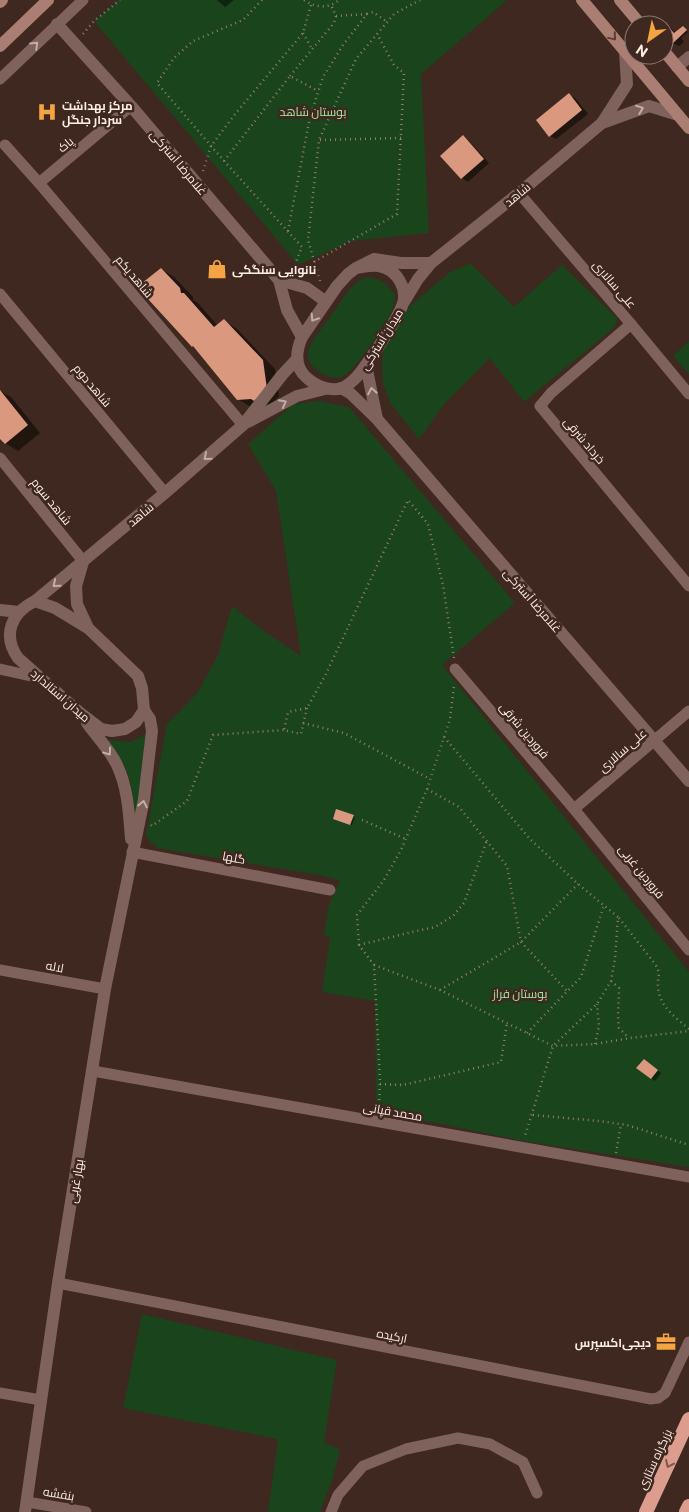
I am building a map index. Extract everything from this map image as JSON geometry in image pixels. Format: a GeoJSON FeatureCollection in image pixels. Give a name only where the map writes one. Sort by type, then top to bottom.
{"type":"FeatureCollection","features":[{"type":"Feature","properties":{"kind":"highway","name":"بزرگراه ستاری"},"geometry":{"type":"LineString","coordinates":[[646,1512],[689,1420]]}},
{"type":"Feature","properties":{"kind":"highway"},"geometry":{"type":"LineString","coordinates":[[686,1512],[689,1506]]}},
{"type":"Feature","properties":{"kind":"main road"},"geometry":{"type":"LineString","coordinates":[[0,46],[48,0]]}},
{"type":"Feature","properties":{"kind":"main road"},"geometry":{"type":"LineString","coordinates":[[582,0],[624,50]]}},
{"type":"Feature","properties":{"kind":"main road"},"geometry":{"type":"LineString","coordinates":[[620,0],[633,15]]}},
{"type":"Feature","properties":{"kind":"main road"},"geometry":{"type":"LineString","coordinates":[[674,62],[689,81]]}},
{"type":"Feature","properties":{"kind":"main road"},"geometry":{"type":"LineString","coordinates":[[637,65],[689,128]]}},
{"type":"Feature","properties":{"kind":"street"},"geometry":{"type":"LineString","coordinates":[[0,79],[83,0]]}},
{"type":"Feature","properties":{"kind":"street","name":"غلامرضا آسترکی"},"geometry":{"type":"LineString","coordinates":[[57,24],[283,281]]}},
{"type":"Feature","properties":{"kind":"street"},"geometry":{"type":"LineString","coordinates":[[678,67],[689,57]]}},
{"type":"Feature","properties":{"kind":"street","name":"شاهد"},"geometry":{"type":"LineString","coordinates":[[403,305],[418,279],[431,263],[519,193],[602,123],[627,84],[626,65]]}},
{"type":"Feature","properties":{"kind":"street","name":"پاک"},"geometry":{"type":"LineString","coordinates":[[39,183],[131,106]]}},
{"type":"Feature","properties":{"kind":"street","name":"شاهد"},"geometry":{"type":"LineString","coordinates":[[602,123],[649,106],[678,115]]}},
{"type":"Feature","properties":{"kind":"street","name":"شاهد یکم"},"geometry":{"type":"LineString","coordinates":[[5,145],[243,425]]}},
{"type":"Feature","properties":{"kind":"street","name":"علی سالاری"},"geometry":{"type":"LineString","coordinates":[[519,193],[689,394]]}},
{"type":"Feature","properties":{"kind":"street"},"geometry":{"type":"LineString","coordinates":[[341,388],[325,389],[314,384],[305,377],[296,360],[302,337],[325,301],[348,274],[374,259],[431,263]]}},
{"type":"Feature","properties":{"kind":"street","name":"میدان آسترکی"},"geometry":{"type":"LineString","coordinates":[[341,388],[350,383],[366,364],[386,335],[403,305],[404,291],[402,283],[393,272],[380,266],[356,268]]}},
{"type":"Feature","properties":{"kind":"street"},"geometry":{"type":"LineString","coordinates":[[302,337],[287,310],[283,281],[306,288],[325,301]]}},
{"type":"Feature","properties":{"kind":"street","name":"شاهد دوم"},"geometry":{"type":"LineString","coordinates":[[0,294],[165,493]]}},
{"type":"Feature","properties":{"kind":"street","name":"خرداد شرقی"},"geometry":{"type":"LineString","coordinates":[[631,324],[551,393],[540,406],[689,586]]}},
{"type":"Feature","properties":{"kind":"street","name":"شاهد"},"geometry":{"type":"LineString","coordinates":[[35,601],[165,493],[243,425],[296,360]]}},
{"type":"Feature","properties":{"kind":"street"},"geometry":{"type":"LineString","coordinates":[[366,364],[377,418]]}},
{"type":"Feature","properties":{"kind":"street","name":"غلامرضا آسترکی"},"geometry":{"type":"LineString","coordinates":[[341,388],[350,393],[377,418],[689,782]]}},
{"type":"Feature","properties":{"kind":"street","name":"شاهد"},"geometry":{"type":"LineString","coordinates":[[243,425],[297,396],[325,389]]}},
{"type":"Feature","properties":{"kind":"street","name":"شاهد سوم"},"geometry":{"type":"LineString","coordinates":[[0,458],[83,561]]}},
{"type":"Feature","properties":{"kind":"street"},"geometry":{"type":"LineString","coordinates":[[83,561],[76,586],[78,604],[88,628]]}},
{"type":"Feature","properties":{"kind":"street"},"geometry":{"type":"LineString","coordinates":[[0,610],[19,612],[24,606],[35,601],[55,608],[88,628],[138,676],[142,688],[144,710],[150,718],[152,731],[144,799],[132,852]]}},
{"type":"Feature","properties":{"kind":"street","name":"میدان استاندارد"},"geometry":{"type":"LineString","coordinates":[[19,612],[11,626],[12,648],[18,658],[79,712],[101,729],[112,731],[125,729],[136,722],[144,710]]}},
{"type":"Feature","properties":{"kind":"street"},"geometry":{"type":"LineString","coordinates":[[0,636],[18,658]]}},
{"type":"Feature","properties":{"kind":"street"},"geometry":{"type":"LineString","coordinates":[[0,669],[40,678]]}},
{"type":"Feature","properties":{"kind":"street","name":"فروردین شرقی"},"geometry":{"type":"LineString","coordinates":[[455,669],[574,809]]}},
{"type":"Feature","properties":{"kind":"street","name":"علی سالاری"},"geometry":{"type":"LineString","coordinates":[[574,809],[689,711]]}},
{"type":"Feature","properties":{"kind":"street"},"geometry":{"type":"LineString","coordinates":[[79,712],[116,764],[123,778],[127,796],[132,852]]}},
{"type":"Feature","properties":{"kind":"street","name":"فروردین غربی"},"geometry":{"type":"LineString","coordinates":[[574,809],[689,950]]}},
{"type":"Feature","properties":{"kind":"street","name":"گلها"},"geometry":{"type":"LineString","coordinates":[[132,852],[330,890]]}},
{"type":"Feature","properties":{"kind":"street","name":"بهار غربی"},"geometry":{"type":"LineString","coordinates":[[26,1507],[40,1400],[105,989],[132,852]]}},
{"type":"Feature","properties":{"kind":"street","name":"لاله"},"geometry":{"type":"LineString","coordinates":[[0,970],[105,989]]}},
{"type":"Feature","properties":{"kind":"street","name":"محمد قپانی"},"geometry":{"type":"LineString","coordinates":[[93,1071],[689,1177]]}},
{"type":"Feature","properties":{"kind":"street","name":"ارکیده"},"geometry":{"type":"LineString","coordinates":[[58,1283],[651,1399],[665,1394],[689,1342]]}},
{"type":"Feature","properties":{"kind":"street"},"geometry":{"type":"LineString","coordinates":[[0,1393],[40,1400]]}},
{"type":"Feature","properties":{"kind":"street"},"geometry":{"type":"LineString","coordinates":[[332,1512],[338,1494],[364,1466],[406,1449],[458,1438],[490,1444],[523,1462],[537,1493]]}},
{"type":"Feature","properties":{"kind":"street","name":"بنفشه"},"geometry":{"type":"LineString","coordinates":[[26,1507],[86,1512]]}},
{"type":"Feature","properties":{"kind":"path"},"geometry":{"type":"LineString","coordinates":[[74,44],[94,22],[120,0]]}},
{"type":"Feature","properties":{"kind":"path"},"geometry":{"type":"LineString","coordinates":[[262,0],[244,20],[193,41],[174,58],[157,83],[302,247]]}},
{"type":"Feature","properties":{"kind":"path"},"geometry":{"type":"LineString","coordinates":[[304,0],[319,7],[331,5],[339,0]]}},
{"type":"Feature","properties":{"kind":"path"},"geometry":{"type":"LineString","coordinates":[[325,301],[308,240],[320,140],[356,60],[394,14],[420,0]]}},
{"type":"Feature","properties":{"kind":"path"},"geometry":{"type":"LineString","coordinates":[[198,185],[211,146],[303,33],[312,5]]}},
{"type":"Feature","properties":{"kind":"path"},"geometry":{"type":"LineString","coordinates":[[224,161],[334,23],[336,16],[331,5]]}},
{"type":"Feature","properties":{"kind":"path"},"geometry":{"type":"LineString","coordinates":[[336,16],[373,12],[387,22]]}},
{"type":"Feature","properties":{"kind":"path"},"geometry":{"type":"LineString","coordinates":[[288,231],[310,117],[323,77],[343,45],[367,14]]}},
{"type":"Feature","properties":{"kind":"path"},"geometry":{"type":"LineString","coordinates":[[303,33],[312,49]]}},
{"type":"Feature","properties":{"kind":"path"},"geometry":{"type":"LineString","coordinates":[[314,262],[397,214],[404,73],[394,65],[377,34]]}},
{"type":"Feature","properties":{"kind":"path"},"geometry":{"type":"LineString","coordinates":[[290,76],[318,91]]}},
{"type":"Feature","properties":{"kind":"path"},"geometry":{"type":"LineString","coordinates":[[320,140],[401,138]]}},
{"type":"Feature","properties":{"kind":"path"},"geometry":{"type":"LineString","coordinates":[[283,281],[308,240]]}},
{"type":"Feature","properties":{"kind":"path"},"geometry":{"type":"LineString","coordinates":[[139,821],[152,826],[187,802],[213,735],[284,730],[300,734],[307,708],[325,676],[408,500],[428,524],[443,585],[455,669],[450,719],[427,789],[406,839],[384,880],[357,915],[359,945],[374,965],[440,990],[553,1046],[595,1044],[689,1030]]}},
{"type":"Feature","properties":{"kind":"path"},"geometry":{"type":"LineString","coordinates":[[284,730],[288,712],[307,708]]}},
{"type":"Feature","properties":{"kind":"path"},"geometry":{"type":"LineString","coordinates":[[303,723],[344,733],[430,780]]}},
{"type":"Feature","properties":{"kind":"path"},"geometry":{"type":"LineString","coordinates":[[444,737],[529,838],[578,884],[618,917],[659,971],[658,987],[660,997],[666,1008],[689,1030]]}},
{"type":"Feature","properties":{"kind":"path"},"geometry":{"type":"LineString","coordinates":[[427,789],[459,807],[507,866],[521,942],[567,991]]}},
{"type":"Feature","properties":{"kind":"path"},"geometry":{"type":"LineString","coordinates":[[362,820],[406,839]]}},
{"type":"Feature","properties":{"kind":"path"},"geometry":{"type":"LineString","coordinates":[[359,945],[436,928],[453,916],[464,902],[487,840]]}},
{"type":"Feature","properties":{"kind":"path"},"geometry":{"type":"LineString","coordinates":[[440,990],[521,942],[578,884]]}},
{"type":"Feature","properties":{"kind":"path"},"geometry":{"type":"LineString","coordinates":[[527,1033],[581,976],[604,905]]}},
{"type":"Feature","properties":{"kind":"path"},"geometry":{"type":"LineString","coordinates":[[523,1141],[553,1046],[597,1004],[611,981],[615,959],[618,917]]}},
{"type":"Feature","properties":{"kind":"path"},"geometry":{"type":"LineString","coordinates":[[374,965],[380,1084],[379,1114]]}},
{"type":"Feature","properties":{"kind":"path"},"geometry":{"type":"LineString","coordinates":[[611,981],[619,988],[617,1012],[619,1028],[630,1038]]}},
{"type":"Feature","properties":{"kind":"path"},"geometry":{"type":"LineString","coordinates":[[595,1044],[599,1026],[597,1004]]}},
{"type":"Feature","properties":{"kind":"path"},"geometry":{"type":"LineString","coordinates":[[380,1084],[403,1085],[501,1062],[507,1023]]}},
{"type":"Feature","properties":{"kind":"path"},"geometry":{"type":"LineString","coordinates":[[532,1115],[621,1125],[689,1145]]}},
{"type":"Feature","properties":{"kind":"path"},"geometry":{"type":"LineString","coordinates":[[614,1164],[621,1125]]}},
{"type":"Feature","properties":{"kind":"green space","name":"بوستان شاهد"},"geometry":{"type":"Polygon","coordinates":[[[119,0],[507,0],[421,74],[429,233],[351,241],[298,265],[94,21],[119,0]]]}},
{"type":"Feature","properties":{"kind":"green space"},"geometry":{"type":"Polygon","coordinates":[[[470,263],[514,307],[562,265],[617,318],[615,327],[524,402],[490,358],[446,402],[419,439],[391,404],[383,384],[382,360],[384,347],[399,317],[411,305],[449,273],[470,263]]]}},
{"type":"Feature","properties":{"kind":"green space"},"geometry":{"type":"Polygon","coordinates":[[[365,277],[379,280],[392,291],[395,295],[392,311],[375,339],[351,370],[337,378],[326,376],[312,366],[308,351],[312,342],[349,290],[365,277]]]}},
{"type":"Feature","properties":{"kind":"green space"},"geometry":{"type":"Polygon","coordinates":[[[689,341],[689,374],[673,356],[689,341]]]}},
{"type":"Feature","properties":{"kind":"green space","name":"بوستان فراز"},"geometry":{"type":"Polygon","coordinates":[[[320,401],[349,407],[515,603],[442,665],[689,972],[689,1167],[523,1141],[442,1124],[376,1113],[375,1001],[322,992],[330,938],[324,935],[329,905],[340,880],[158,848],[150,842],[146,835],[167,724],[198,692],[218,655],[232,606],[301,656],[276,491],[248,444],[293,404],[320,401]]]}},
{"type":"Feature","properties":{"kind":"green space"},"geometry":{"type":"Polygon","coordinates":[[[148,733],[135,823],[133,796],[128,776],[120,758],[107,740],[131,742],[148,733]]]}},
{"type":"Feature","properties":{"kind":"green space"},"geometry":{"type":"Polygon","coordinates":[[[142,1314],[337,1360],[324,1442],[340,1450],[333,1477],[320,1512],[268,1512],[278,1439],[123,1408],[142,1314]]]}},
{"type":"Feature","properties":{"kind":"building"},"geometry":{"type":"Polygon","coordinates":[[[683,26],[687,30],[674,42],[674,33],[683,26]]]}},
{"type":"Feature","properties":{"kind":"building"},"geometry":{"type":"Polygon","coordinates":[[[569,93],[582,110],[549,137],[536,120],[569,93]]]}},
{"type":"Feature","properties":{"kind":"building"},"geometry":{"type":"Polygon","coordinates":[[[463,135],[484,159],[461,179],[440,156],[463,135]]]}},
{"type":"Feature","properties":{"kind":"building"},"geometry":{"type":"Polygon","coordinates":[[[161,268],[180,288],[181,293],[184,293],[214,327],[224,319],[263,360],[267,389],[254,401],[251,399],[237,400],[193,346],[137,287],[161,268]]]}},
{"type":"Feature","properties":{"kind":"building"},"geometry":{"type":"Polygon","coordinates":[[[0,390],[28,425],[5,444],[0,439],[0,390]]]}},
{"type":"Feature","properties":{"kind":"building"},"geometry":{"type":"Polygon","coordinates":[[[336,809],[354,815],[350,825],[333,819],[336,809]]]}},
{"type":"Feature","properties":{"kind":"building"},"geometry":{"type":"Polygon","coordinates":[[[644,1059],[658,1070],[651,1079],[636,1068],[644,1059]]]}},
{"type":"Feature","properties":{"kind":"place","name":"مرکز بهداشت سردار جنگل"},"geometry":{"type":"Point","coordinates":[47,112]}},
{"type":"Feature","properties":{"kind":"place","name":"نانوایی سنگکی"},"geometry":{"type":"Point","coordinates":[217,269]}},
{"type":"Feature","properties":{"kind":"place","name":"دیجی‌اکسپرس"},"geometry":{"type":"Point","coordinates":[666,1342]}}]}
